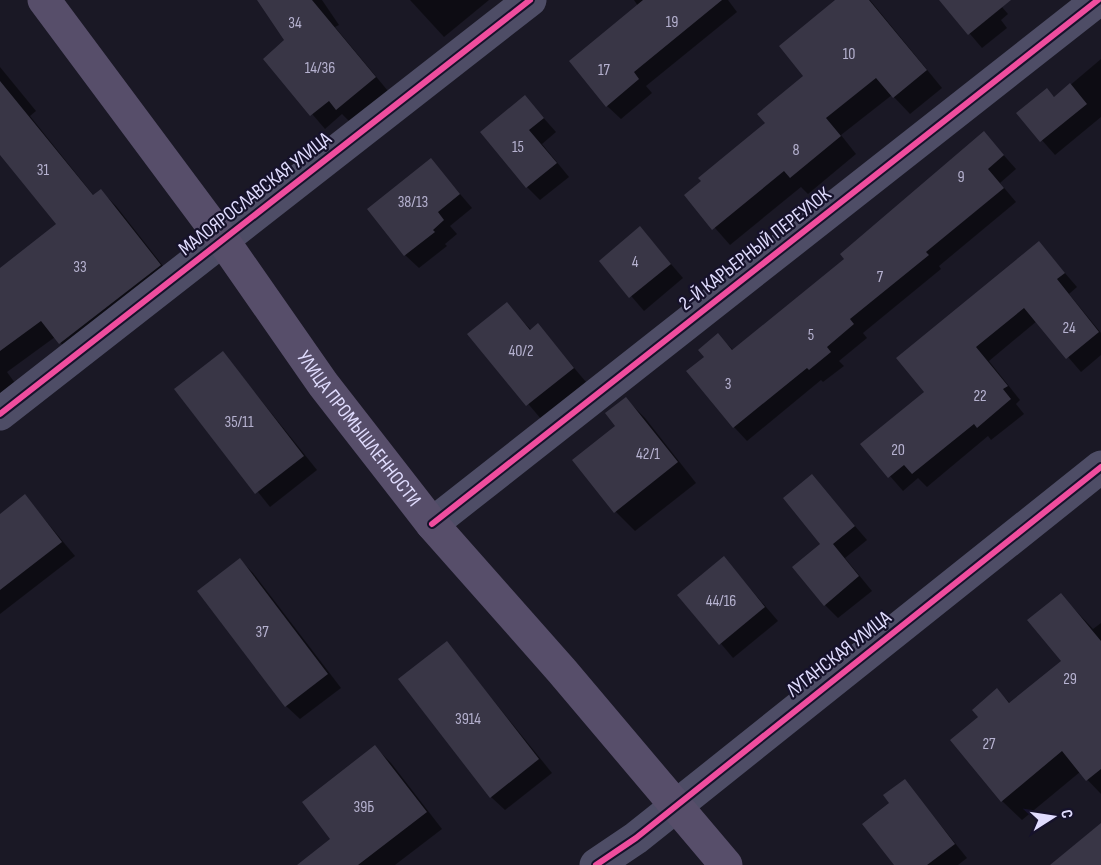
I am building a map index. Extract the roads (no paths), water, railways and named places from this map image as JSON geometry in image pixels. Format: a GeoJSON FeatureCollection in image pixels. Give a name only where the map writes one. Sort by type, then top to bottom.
{"type":"FeatureCollection","features":[{"type":"Feature","properties":{"kind":"main road","name":"УЛИЦА ПРОМЫШЛЕННОСТИ"},"geometry":{"type":"LineString","coordinates":[[44,0],[222,239],[323,384],[432,524],[726,865]]}},
{"type":"Feature","properties":{"kind":"street","name":"МАЛОЯРОСЛАВСКАЯ УЛИЦА"},"geometry":{"type":"LineString","coordinates":[[0,414],[530,0]]}},
{"type":"Feature","properties":{"kind":"street","name":"2-Й КАРЬЕРНЫЙ ПЕРЕУЛОК"},"geometry":{"type":"LineString","coordinates":[[432,524],[1098,0]]}},
{"type":"Feature","properties":{"kind":"street","name":"ЛУГАНСКАЯ УЛИЦА"},"geometry":{"type":"LineString","coordinates":[[596,865],[636,838],[1101,467]]}}]}
